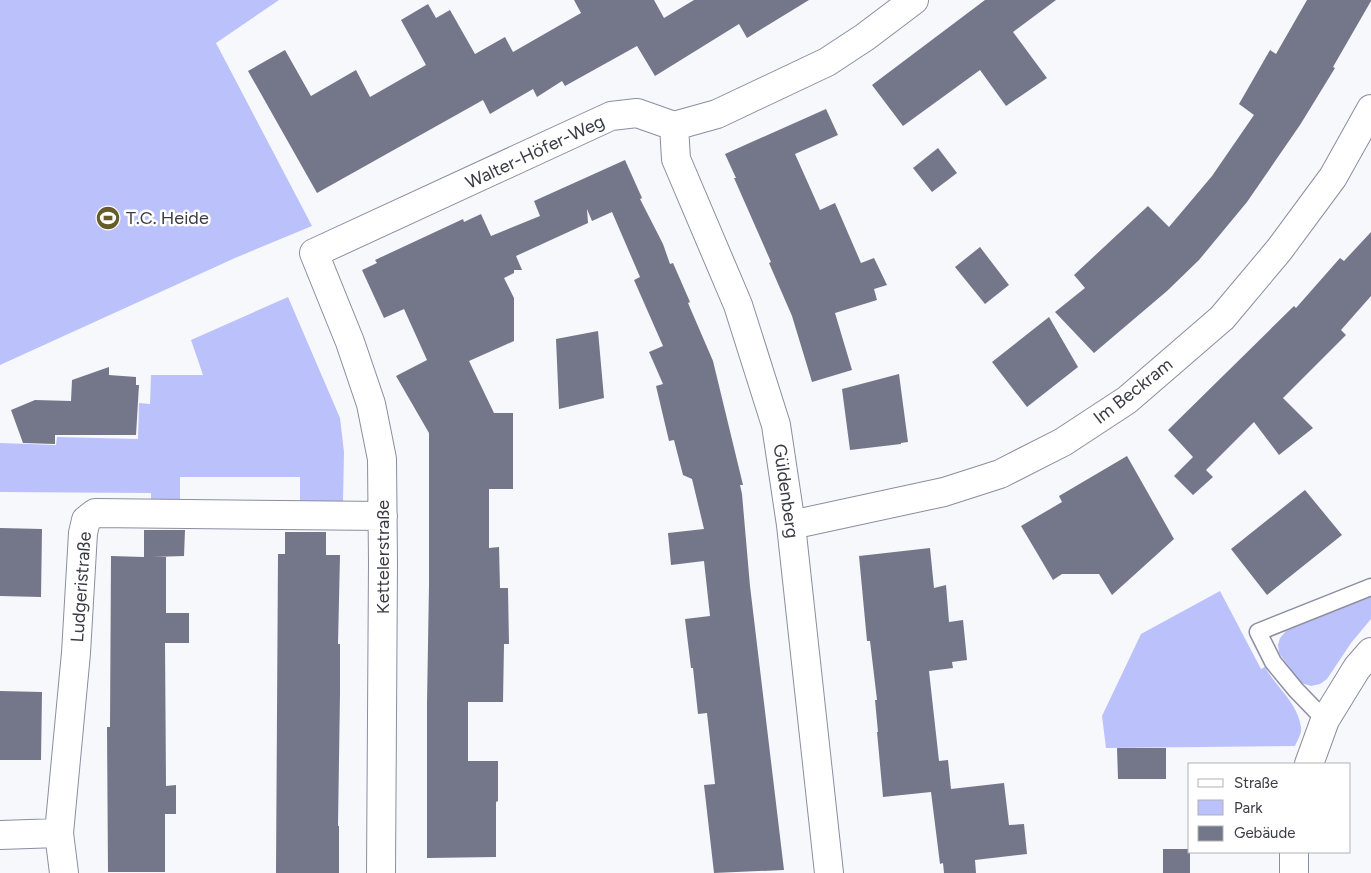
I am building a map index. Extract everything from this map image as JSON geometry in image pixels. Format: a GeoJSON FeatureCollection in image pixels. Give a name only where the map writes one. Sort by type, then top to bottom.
{"type":"FeatureCollection","features":[{"type":"Feature","properties":{"kind":"street"},"geometry":{"type":"LineString","coordinates":[[674,126],[717,114],[827,62],[866,37],[914,0]]}},
{"type":"Feature","properties":{"kind":"street","name":"Im Beckram"},"geometry":{"type":"LineString","coordinates":[[791,525],[944,492],[1000,474],[1063,442],[1127,400],[1222,318],[1266,265],[1333,177],[1371,109]]}},
{"type":"Feature","properties":{"kind":"street","name":"Walter-Höfer-Weg"},"geometry":{"type":"LineString","coordinates":[[314,253],[611,116],[637,113],[674,126]]}},
{"type":"Feature","properties":{"kind":"street","name":"Güldenberg"},"geometry":{"type":"LineString","coordinates":[[674,126],[676,159],[738,305],[776,425],[791,525],[829,873]]}},
{"type":"Feature","properties":{"kind":"street","name":"Kettelerstraße"},"geometry":{"type":"LineString","coordinates":[[314,253],[350,342],[371,404],[382,459],[381,873]]}},
{"type":"Feature","properties":{"kind":"street","name":"Ludgeristraße"},"geometry":{"type":"LineString","coordinates":[[64,873],[59,833],[76,652],[83,533],[86,520],[95,514],[383,516]]}},
{"type":"Feature","properties":{"kind":"street"},"geometry":{"type":"LineString","coordinates":[[1309,763],[1325,720],[1357,668],[1371,652]]}},
{"type":"Feature","properties":{"kind":"street"},"geometry":{"type":"LineString","coordinates":[[0,834],[59,833]]}},
{"type":"Feature","properties":{"kind":"street"},"geometry":{"type":"LineString","coordinates":[[1294,853],[1294,873]]}},
{"type":"Feature","properties":{"kind":"lane"},"geometry":{"type":"LineString","coordinates":[[1325,720],[1296,690],[1273,662],[1258,632],[1371,587]]}},
{"type":"Feature","properties":{"kind":"green space"},"geometry":{"type":"Polygon","coordinates":[[[0,0],[279,0],[216,43],[312,226],[235,258],[0,365],[0,0]]]}},
{"type":"Feature","properties":{"kind":"green space"},"geometry":{"type":"Polygon","coordinates":[[[288,297],[340,418],[344,452],[343,502],[300,501],[300,477],[180,477],[180,501],[151,501],[151,493],[0,492],[0,443],[56,445],[57,437],[138,439],[139,403],[150,404],[151,375],[203,375],[191,340],[288,297]]]}},
{"type":"Feature","properties":{"kind":"green space"},"geometry":{"type":"Polygon","coordinates":[[[1220,591],[1261,669],[1265,667],[1296,711],[1301,730],[1295,746],[1106,748],[1102,716],[1141,634],[1220,591]]]}},
{"type":"Feature","properties":{"kind":"green space"},"geometry":{"type":"Polygon","coordinates":[[[1371,597],[1371,619],[1351,643],[1327,679],[1320,684],[1311,686],[1301,683],[1279,653],[1278,645],[1280,638],[1286,631],[1371,597]]]}},
{"type":"Feature","properties":{"kind":"building"},"geometry":{"type":"Polygon","coordinates":[[[574,0],[654,0],[664,18],[694,0],[809,0],[747,38],[739,24],[655,76],[637,46],[565,86],[562,81],[537,97],[533,89],[490,114],[483,100],[317,193],[248,71],[285,50],[311,96],[356,70],[370,97],[426,65],[401,20],[428,4],[436,18],[450,10],[475,54],[505,37],[513,52],[581,13],[574,0]]]}},
{"type":"Feature","properties":{"kind":"building"},"geometry":{"type":"Polygon","coordinates":[[[985,0],[1056,0],[1013,32],[1047,78],[1006,106],[980,70],[903,126],[872,85],[985,0]]]}},
{"type":"Feature","properties":{"kind":"building"},"geometry":{"type":"Polygon","coordinates":[[[1307,0],[1371,1],[1333,67],[1335,68],[1300,125],[1247,202],[1199,260],[1167,291],[1094,353],[1055,312],[1085,288],[1074,275],[1148,206],[1169,227],[1212,176],[1254,115],[1239,104],[1270,50],[1276,54],[1307,0]]]}},
{"type":"Feature","properties":{"kind":"building"},"geometry":{"type":"Polygon","coordinates":[[[826,109],[838,135],[795,154],[820,210],[835,203],[861,263],[874,258],[887,285],[874,289],[877,300],[835,313],[852,370],[812,382],[792,316],[725,154],[826,109]]]}},
{"type":"Feature","properties":{"kind":"building"},"geometry":{"type":"Polygon","coordinates":[[[938,148],[957,173],[932,192],[913,168],[938,148]]]}},
{"type":"Feature","properties":{"kind":"building"},"geometry":{"type":"Polygon","coordinates":[[[625,160],[642,198],[640,199],[663,244],[670,264],[673,263],[713,361],[743,485],[740,485],[750,586],[784,870],[714,873],[704,785],[715,784],[707,713],[698,714],[685,619],[710,616],[704,561],[671,565],[668,533],[704,529],[692,479],[683,475],[674,440],[669,441],[656,386],[663,384],[649,352],[663,346],[634,280],[640,277],[612,212],[592,221],[587,209],[588,223],[516,256],[522,270],[514,270],[514,273],[504,278],[514,298],[514,341],[469,361],[494,413],[513,413],[513,489],[489,489],[489,548],[499,547],[500,588],[508,588],[509,644],[504,644],[503,702],[468,702],[468,761],[498,761],[496,857],[427,858],[429,433],[396,376],[427,360],[404,309],[384,318],[362,270],[377,263],[375,260],[463,219],[464,222],[481,214],[491,236],[540,216],[534,201],[625,160]]]}},
{"type":"Feature","properties":{"kind":"building"},"geometry":{"type":"Polygon","coordinates":[[[1371,232],[1371,296],[1341,330],[1346,335],[1283,398],[1313,428],[1279,455],[1254,422],[1206,470],[1213,477],[1193,495],[1174,476],[1193,457],[1168,430],[1294,306],[1296,308],[1340,258],[1344,261],[1371,232]]]}},
{"type":"Feature","properties":{"kind":"building"},"geometry":{"type":"Polygon","coordinates":[[[980,247],[1009,285],[985,304],[955,267],[980,247]]]}},
{"type":"Feature","properties":{"kind":"building"},"geometry":{"type":"Polygon","coordinates":[[[1049,317],[1078,367],[1027,407],[992,362],[1049,317]]]}},
{"type":"Feature","properties":{"kind":"building"},"geometry":{"type":"Polygon","coordinates":[[[598,331],[604,398],[559,409],[556,339],[598,331]]]}},
{"type":"Feature","properties":{"kind":"building"},"geometry":{"type":"Polygon","coordinates":[[[109,367],[109,375],[136,377],[136,385],[139,385],[136,435],[55,435],[55,444],[23,443],[11,410],[35,400],[71,401],[72,380],[109,367]]]}},
{"type":"Feature","properties":{"kind":"building"},"geometry":{"type":"Polygon","coordinates":[[[899,374],[908,442],[850,450],[842,389],[899,374]]]}},
{"type":"Feature","properties":{"kind":"building"},"geometry":{"type":"Polygon","coordinates":[[[1127,456],[1174,539],[1112,595],[1099,574],[1062,574],[1053,580],[1021,526],[1062,502],[1059,496],[1127,456]]]}},
{"type":"Feature","properties":{"kind":"building"},"geometry":{"type":"Polygon","coordinates":[[[1305,490],[1342,535],[1267,595],[1231,549],[1305,490]]]}},
{"type":"Feature","properties":{"kind":"building"},"geometry":{"type":"Polygon","coordinates":[[[0,528],[42,529],[41,597],[0,596],[0,528]]]}},
{"type":"Feature","properties":{"kind":"building"},"geometry":{"type":"Polygon","coordinates":[[[144,530],[185,530],[184,556],[153,557],[166,557],[166,613],[189,613],[189,643],[165,643],[166,786],[176,785],[176,814],[165,814],[165,872],[108,872],[107,727],[110,727],[111,556],[144,557],[144,530]]]}},
{"type":"Feature","properties":{"kind":"building"},"geometry":{"type":"Polygon","coordinates":[[[285,532],[326,532],[326,555],[340,555],[338,644],[340,644],[339,873],[276,873],[278,554],[285,554],[285,532]]]}},
{"type":"Feature","properties":{"kind":"building"},"geometry":{"type":"Polygon","coordinates":[[[930,548],[934,588],[946,585],[949,622],[963,620],[967,660],[952,662],[953,668],[929,671],[939,761],[948,760],[951,789],[1004,783],[1009,825],[1024,824],[1027,854],[975,860],[976,873],[944,873],[943,863],[940,864],[931,792],[883,797],[875,700],[877,700],[870,641],[867,641],[859,556],[930,548]]]}},
{"type":"Feature","properties":{"kind":"building"},"geometry":{"type":"Polygon","coordinates":[[[0,691],[42,692],[41,760],[0,760],[0,691]]]}},
{"type":"Feature","properties":{"kind":"building"},"geometry":{"type":"Polygon","coordinates":[[[1117,748],[1166,748],[1166,779],[1118,779],[1117,748]]]}},
{"type":"Feature","properties":{"kind":"building"},"geometry":{"type":"Polygon","coordinates":[[[1163,849],[1188,849],[1188,853],[1190,853],[1190,873],[1163,873],[1163,849]]]}},
{"type":"Feature","properties":{"kind":"place","name":"T.C. Heide"},"geometry":{"type":"Point","coordinates":[108,218]}}]}
